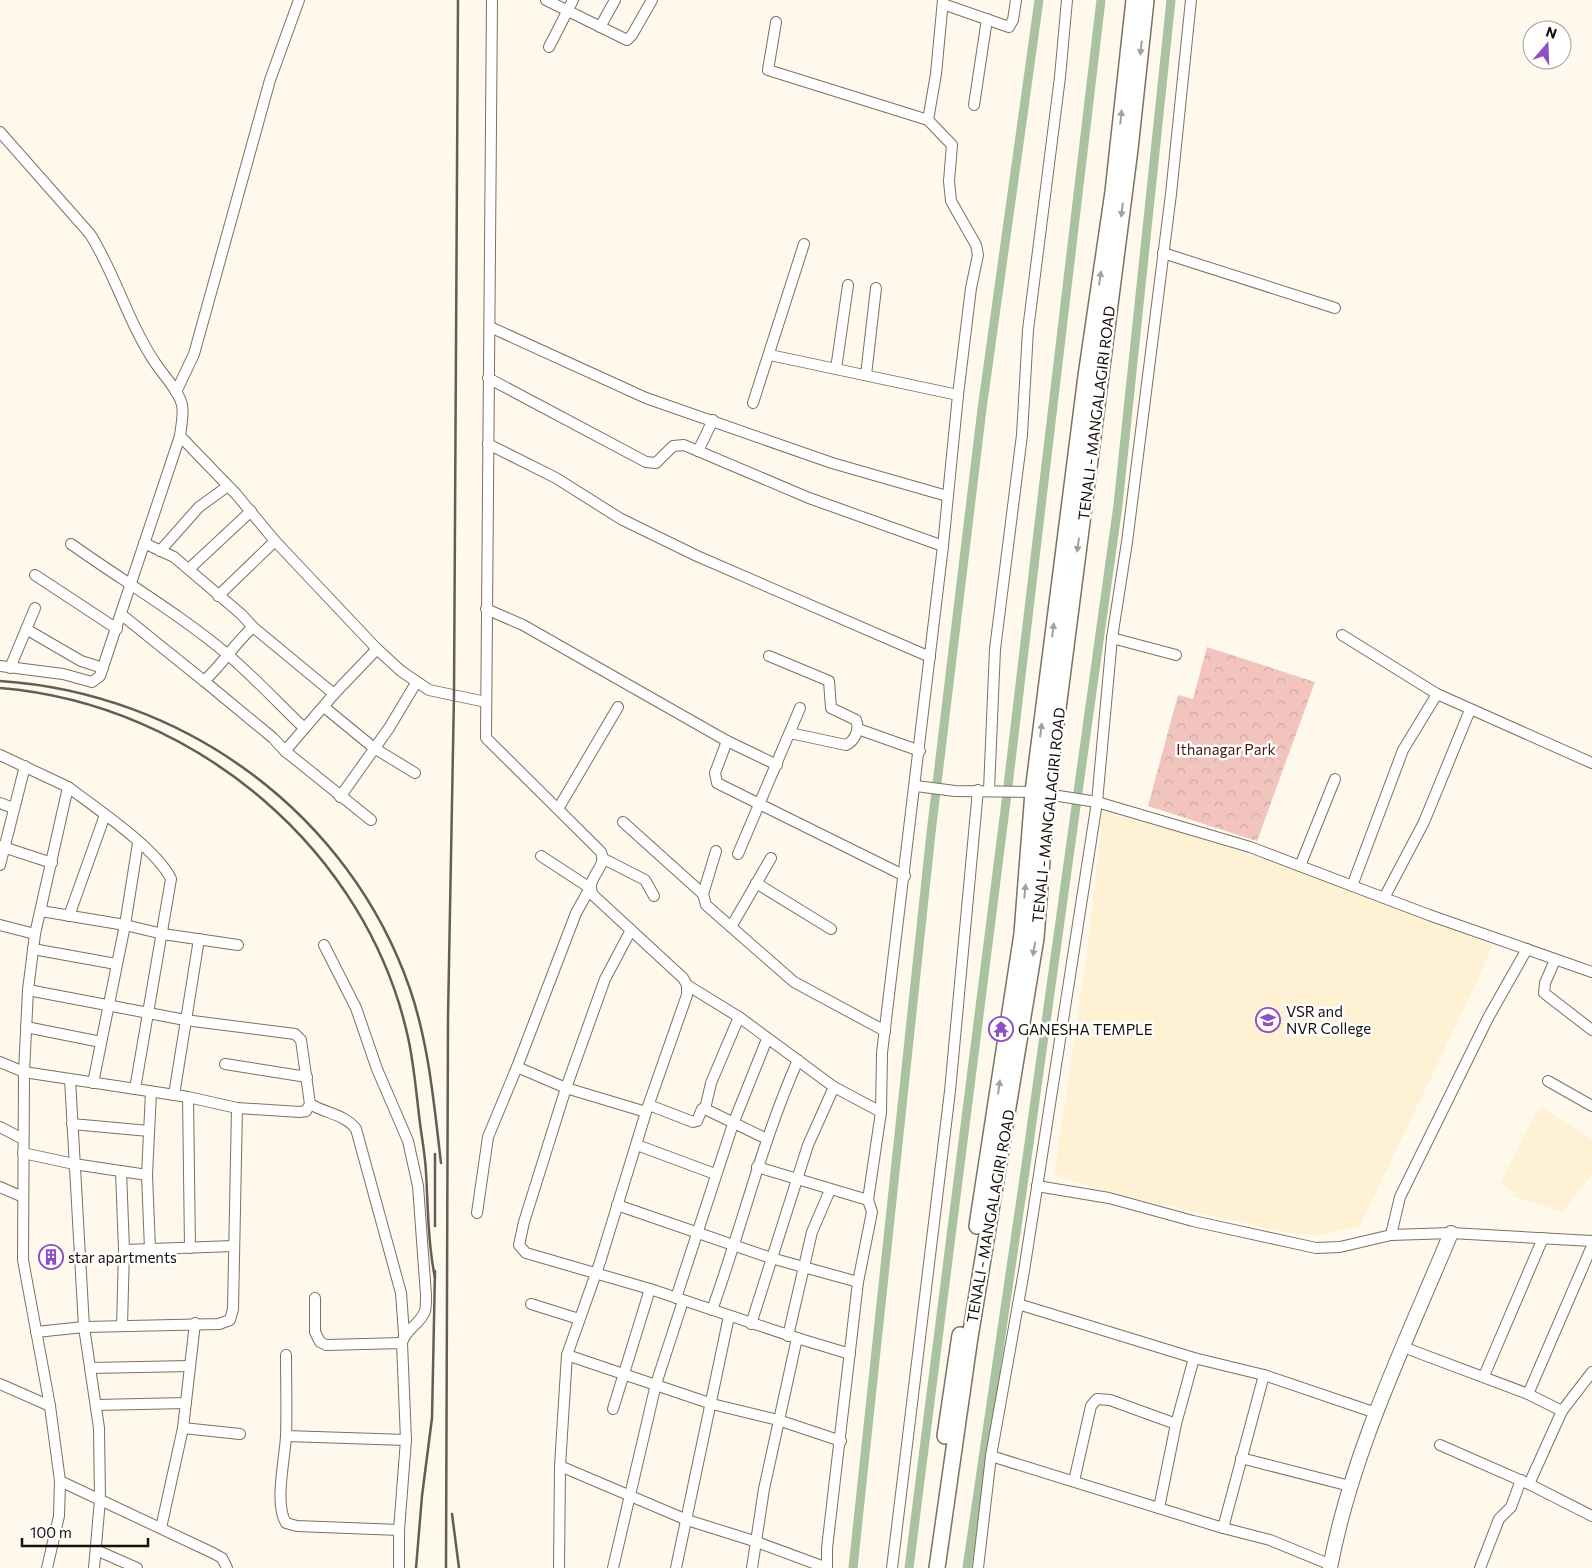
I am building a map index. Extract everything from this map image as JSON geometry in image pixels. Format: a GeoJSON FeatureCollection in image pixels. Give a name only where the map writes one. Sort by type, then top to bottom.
{"type":"FeatureCollection","features":[{"type":"Feature","properties":{"kind":"main road","name":"TENALI - MANGALAGIRI ROAD"},"geometry":{"type":"LineString","coordinates":[[937,1568],[971,1328],[1036,938],[1040,793],[1086,376],[1113,192],[1134,0]]}},
{"type":"Feature","properties":{"kind":"main road","name":"TENALI - MANGALAGIRI ROAD"},"geometry":{"type":"LineString","coordinates":[[928,1568],[954,1372],[1022,934],[1130,149],[1146,0]]}},
{"type":"Feature","properties":{"kind":"street"},"geometry":{"type":"LineString","coordinates":[[176,392],[194,354],[270,80],[299,0]]}},
{"type":"Feature","properties":{"kind":"street"},"geometry":{"type":"LineString","coordinates":[[492,0],[486,738],[601,852],[604,858],[646,880],[654,896]]}},
{"type":"Feature","properties":{"kind":"street"},"geometry":{"type":"LineString","coordinates":[[546,0],[627,40],[632,36],[652,0]]}},
{"type":"Feature","properties":{"kind":"street"},"geometry":{"type":"LineString","coordinates":[[549,47],[573,0]]}},
{"type":"Feature","properties":{"kind":"street"},"geometry":{"type":"LineString","coordinates":[[600,27],[615,0]]}},
{"type":"Feature","properties":{"kind":"street"},"geometry":{"type":"LineString","coordinates":[[928,120],[936,74],[943,2],[1009,27],[1013,20],[1016,0]]}},
{"type":"Feature","properties":{"kind":"street"},"geometry":{"type":"LineString","coordinates":[[989,790],[995,649],[1022,436],[1028,330],[1057,105],[1067,0]]}},
{"type":"Feature","properties":{"kind":"street"},"geometry":{"type":"LineString","coordinates":[[978,1568],[991,1456],[1038,1186],[1092,801],[1112,638],[1128,537],[1163,253],[1191,0]]}},
{"type":"Feature","properties":{"kind":"street"},"geometry":{"type":"LineString","coordinates":[[974,105],[987,20]]}},
{"type":"Feature","properties":{"kind":"street"},"geometry":{"type":"LineString","coordinates":[[560,1466],[687,1520],[754,1541],[827,1568],[827,1548],[858,1282],[872,1212],[868,1200],[881,1112],[885,1031],[944,546],[958,395],[971,288],[978,254],[976,245],[951,200],[949,181],[952,146],[928,120],[768,70],[776,22]]}},
{"type":"Feature","properties":{"kind":"street"},"geometry":{"type":"LineString","coordinates":[[0,132],[90,234],[101,252],[128,315],[153,359],[176,392],[182,405],[180,436],[122,615],[98,679],[92,682],[63,674],[5,667],[26,630],[35,608]]}},
{"type":"Feature","properties":{"kind":"street"},"geometry":{"type":"LineString","coordinates":[[753,403],[804,244]]}},
{"type":"Feature","properties":{"kind":"street"},"geometry":{"type":"LineString","coordinates":[[1163,253],[1335,308]]}},
{"type":"Feature","properties":{"kind":"street"},"geometry":{"type":"LineString","coordinates":[[836,369],[848,285]]}},
{"type":"Feature","properties":{"kind":"street"},"geometry":{"type":"LineString","coordinates":[[866,376],[876,288]]}},
{"type":"Feature","properties":{"kind":"street"},"geometry":{"type":"LineString","coordinates":[[490,327],[638,395],[713,420],[832,464],[948,496]]}},
{"type":"Feature","properties":{"kind":"street"},"geometry":{"type":"LineString","coordinates":[[770,354],[958,395]]}},
{"type":"Feature","properties":{"kind":"street"},"geometry":{"type":"LineString","coordinates":[[488,378],[646,462],[656,463],[678,444],[809,498],[944,546]]}},
{"type":"Feature","properties":{"kind":"street"},"geometry":{"type":"LineString","coordinates":[[698,451],[713,420]]}},
{"type":"Feature","properties":{"kind":"street"},"geometry":{"type":"LineString","coordinates":[[180,436],[251,511],[275,541],[377,648],[416,683],[429,690],[486,702]]}},
{"type":"Feature","properties":{"kind":"street"},"geometry":{"type":"LineString","coordinates":[[488,444],[556,478],[621,520],[697,556],[930,657]]}},
{"type":"Feature","properties":{"kind":"street"},"geometry":{"type":"LineString","coordinates":[[160,551],[199,507],[228,486]]}},
{"type":"Feature","properties":{"kind":"street"},"geometry":{"type":"LineString","coordinates":[[189,570],[251,511]]}},
{"type":"Feature","properties":{"kind":"street"},"geometry":{"type":"LineString","coordinates":[[218,596],[275,541]]}},
{"type":"Feature","properties":{"kind":"street"},"geometry":{"type":"LineString","coordinates":[[144,543],[174,557],[241,614],[253,627],[334,694]]}},
{"type":"Feature","properties":{"kind":"street"},"geometry":{"type":"LineString","coordinates":[[71,544],[130,586],[160,604],[227,654],[304,728]]}},
{"type":"Feature","properties":{"kind":"street"},"geometry":{"type":"LineString","coordinates":[[35,575],[117,629]]}},
{"type":"Feature","properties":{"kind":"street"},"geometry":{"type":"LineString","coordinates":[[486,609],[522,625],[727,742],[777,765]]}},
{"type":"Feature","properties":{"kind":"street"},"geometry":{"type":"LineString","coordinates":[[122,615],[371,820]]}},
{"type":"Feature","properties":{"kind":"street"},"geometry":{"type":"LineString","coordinates":[[204,682],[218,669],[237,642],[253,627]]}},
{"type":"Feature","properties":{"kind":"street"},"geometry":{"type":"LineString","coordinates":[[26,630],[81,660],[103,668]]}},
{"type":"Feature","properties":{"kind":"street"},"geometry":{"type":"LineString","coordinates":[[1342,635],[1436,694],[1592,763]]}},
{"type":"Feature","properties":{"kind":"street"},"geometry":{"type":"LineString","coordinates":[[1112,638],[1176,655]]}},
{"type":"Feature","properties":{"kind":"street"},"geometry":{"type":"LineString","coordinates":[[285,751],[377,648]]}},
{"type":"Feature","properties":{"kind":"street"},"geometry":{"type":"LineString","coordinates":[[769,656],[829,681],[831,708],[856,720],[858,729],[852,742],[846,745],[790,733]]}},
{"type":"Feature","properties":{"kind":"street"},"geometry":{"type":"LineString","coordinates":[[340,796],[416,683]]}},
{"type":"Feature","properties":{"kind":"street"},"geometry":{"type":"LineString","coordinates":[[1352,886],[1403,750],[1436,694]]}},
{"type":"Feature","properties":{"kind":"street"},"geometry":{"type":"LineString","coordinates":[[324,707],[374,748],[415,773]]}},
{"type":"Feature","properties":{"kind":"street"},"geometry":{"type":"LineString","coordinates":[[558,809],[618,707]]}},
{"type":"Feature","properties":{"kind":"street"},"geometry":{"type":"LineString","coordinates":[[738,854],[800,708]]}},
{"type":"Feature","properties":{"kind":"street"},"geometry":{"type":"LineString","coordinates":[[1384,898],[1424,822],[1470,710]]}},
{"type":"Feature","properties":{"kind":"street"},"geometry":{"type":"LineString","coordinates":[[858,729],[920,751]]}},
{"type":"Feature","properties":{"kind":"street"},"geometry":{"type":"LineString","coordinates":[[727,742],[715,773],[715,781],[905,876]]}},
{"type":"Feature","properties":{"kind":"street"},"geometry":{"type":"LineString","coordinates":[[0,755],[68,787],[149,851],[167,871],[171,879],[135,1089]]}},
{"type":"Feature","properties":{"kind":"street"},"geometry":{"type":"LineString","coordinates":[[0,864],[2,847],[25,766]]}},
{"type":"Feature","properties":{"kind":"street"},"geometry":{"type":"LineString","coordinates":[[1300,866],[1335,779]]}},
{"type":"Feature","properties":{"kind":"street"},"geometry":{"type":"LineString","coordinates":[[916,786],[955,791],[1000,790],[1040,793],[1092,801],[1250,847],[1384,898],[1592,972]]}},
{"type":"Feature","properties":{"kind":"street"},"geometry":{"type":"LineString","coordinates":[[47,1568],[59,1516],[60,1480],[50,1406],[23,1260],[24,1072],[28,990],[35,934],[68,787]]}},
{"type":"Feature","properties":{"kind":"street"},"geometry":{"type":"LineString","coordinates":[[892,1568],[950,1091],[978,790]]}},
{"type":"Feature","properties":{"kind":"street"},"geometry":{"type":"LineString","coordinates":[[0,803],[13,808]]}},
{"type":"Feature","properties":{"kind":"street"},"geometry":{"type":"LineString","coordinates":[[69,916],[105,815]]}},
{"type":"Feature","properties":{"kind":"street"},"geometry":{"type":"LineString","coordinates":[[623,822],[703,894]]}},
{"type":"Feature","properties":{"kind":"street"},"geometry":{"type":"LineString","coordinates":[[93,1083],[125,925],[138,843]]}},
{"type":"Feature","properties":{"kind":"street"},"geometry":{"type":"LineString","coordinates":[[2,847],[52,863]]}},
{"type":"Feature","properties":{"kind":"street"},"geometry":{"type":"LineString","coordinates":[[716,851],[703,894],[706,905],[794,982],[885,1031]]}},
{"type":"Feature","properties":{"kind":"street"},"geometry":{"type":"LineString","coordinates":[[542,856],[590,888],[593,895],[683,978],[687,985],[739,1017],[767,1040],[834,1087],[881,1112]]}},
{"type":"Feature","properties":{"kind":"street"},"geometry":{"type":"LineString","coordinates":[[478,1213],[485,1148],[576,913],[590,888],[591,880],[602,867],[604,858]]}},
{"type":"Feature","properties":{"kind":"street"},"geometry":{"type":"LineString","coordinates":[[730,927],[771,858]]}},
{"type":"Feature","properties":{"kind":"street"},"geometry":{"type":"LineString","coordinates":[[756,883],[831,929]]}},
{"type":"Feature","properties":{"kind":"street"},"geometry":{"type":"LineString","coordinates":[[40,911],[125,925],[163,934],[238,945]]}},
{"type":"Feature","properties":{"kind":"street"},"geometry":{"type":"LineString","coordinates":[[0,925],[35,934]]}},
{"type":"Feature","properties":{"kind":"street"},"geometry":{"type":"LineString","coordinates":[[631,930],[605,979],[566,1088],[524,1222],[519,1245],[526,1253],[650,1289],[751,1324],[850,1354]]}},
{"type":"Feature","properties":{"kind":"street"},"geometry":{"type":"LineString","coordinates":[[174,1095],[199,939]]}},
{"type":"Feature","properties":{"kind":"street"},"geometry":{"type":"LineString","coordinates":[[315,1298],[315,1332],[320,1342],[326,1345],[403,1339],[425,1311],[426,1295],[418,1186],[408,1141],[381,1078],[356,1008],[324,945]]}},
{"type":"Feature","properties":{"kind":"street"},"geometry":{"type":"LineString","coordinates":[[33,949],[116,964]]}},
{"type":"Feature","properties":{"kind":"street"},"geometry":{"type":"LineString","coordinates":[[1390,1235],[1400,1197],[1488,1018],[1527,950]]}},
{"type":"Feature","properties":{"kind":"street"},"geometry":{"type":"LineString","coordinates":[[1555,960],[1545,983],[1544,993],[1592,1030]]}},
{"type":"Feature","properties":{"kind":"street"},"geometry":{"type":"LineString","coordinates":[[559,1568],[560,1466],[567,1355],[596,1273],[648,1108],[687,995],[687,985]]}},
{"type":"Feature","properties":{"kind":"street"},"geometry":{"type":"LineString","coordinates":[[0,1062],[24,1072],[188,1097],[237,1108],[300,1112],[306,1111],[310,1104],[301,1040],[295,1034],[185,1020],[28,990]]}},
{"type":"Feature","properties":{"kind":"street"},"geometry":{"type":"LineString","coordinates":[[517,1067],[566,1088],[648,1108],[693,1122],[697,1121],[702,1109],[705,1109],[710,1083],[739,1017]]}},
{"type":"Feature","properties":{"kind":"street"},"geometry":{"type":"LineString","coordinates":[[26,1027],[102,1042]]}},
{"type":"Feature","properties":{"kind":"street"},"geometry":{"type":"LineString","coordinates":[[613,1568],[656,1384],[696,1234],[733,1124],[767,1040]]}},
{"type":"Feature","properties":{"kind":"street"},"geometry":{"type":"LineString","coordinates":[[712,1310],[736,1245],[757,1167],[798,1060]]}},
{"type":"Feature","properties":{"kind":"street"},"geometry":{"type":"LineString","coordinates":[[225,1064],[307,1077]]}},
{"type":"Feature","properties":{"kind":"street"},"geometry":{"type":"LineString","coordinates":[[70,1079],[84,1327],[99,1428],[100,1500],[94,1568]]}},
{"type":"Feature","properties":{"kind":"street"},"geometry":{"type":"LineString","coordinates":[[1548,1081],[1592,1106]]}},
{"type":"Feature","properties":{"kind":"street"},"geometry":{"type":"LineString","coordinates":[[751,1324],[808,1144],[834,1087]]}},
{"type":"Feature","properties":{"kind":"street"},"geometry":{"type":"LineString","coordinates":[[150,1249],[147,1175],[151,1092]]}},
{"type":"Feature","properties":{"kind":"street"},"geometry":{"type":"LineString","coordinates":[[188,1097],[190,1248]]}},
{"type":"Feature","properties":{"kind":"street"},"geometry":{"type":"LineString","coordinates":[[310,1104],[326,1113],[350,1120],[356,1128],[401,1292],[406,1440],[399,1530],[399,1568]]}},
{"type":"Feature","properties":{"kind":"street"},"geometry":{"type":"LineString","coordinates":[[36,1332],[84,1327],[195,1323],[219,1324],[230,1320],[233,1310],[237,1108]]}},
{"type":"Feature","properties":{"kind":"street"},"geometry":{"type":"LineString","coordinates":[[705,1109],[767,1139]]}},
{"type":"Feature","properties":{"kind":"street"},"geometry":{"type":"LineString","coordinates":[[72,1124],[149,1131]]}},
{"type":"Feature","properties":{"kind":"street"},"geometry":{"type":"LineString","coordinates":[[0,1127],[23,1139]]}},
{"type":"Feature","properties":{"kind":"street"},"geometry":{"type":"LineString","coordinates":[[637,1145],[715,1174]]}},
{"type":"Feature","properties":{"kind":"street"},"geometry":{"type":"LineString","coordinates":[[23,1153],[74,1164],[147,1175]]}},
{"type":"Feature","properties":{"kind":"street"},"geometry":{"type":"LineString","coordinates":[[757,1167],[868,1200]]}},
{"type":"Feature","properties":{"kind":"street"},"geometry":{"type":"LineString","coordinates":[[121,1171],[124,1250],[122,1326]]}},
{"type":"Feature","properties":{"kind":"street"},"geometry":{"type":"LineString","coordinates":[[1038,1186],[1109,1198],[1193,1221],[1316,1248],[1340,1248],[1390,1235],[1451,1233],[1592,1241]]}},
{"type":"Feature","properties":{"kind":"street"},"geometry":{"type":"LineString","coordinates":[[0,1187],[23,1197]]}},
{"type":"Feature","properties":{"kind":"street"},"geometry":{"type":"LineString","coordinates":[[752,1568],[754,1541],[778,1420],[804,1268],[812,1232],[830,1190]]}},
{"type":"Feature","properties":{"kind":"street"},"geometry":{"type":"LineString","coordinates":[[617,1205],[696,1234],[736,1245],[771,1258],[858,1282]]}},
{"type":"Feature","properties":{"kind":"street"},"geometry":{"type":"LineString","coordinates":[[991,1456],[1223,1528],[1270,1540],[1331,1566],[1350,1486],[1376,1414],[1451,1233]]}},
{"type":"Feature","properties":{"kind":"street"},"geometry":{"type":"LineString","coordinates":[[1484,1376],[1543,1238]]}},
{"type":"Feature","properties":{"kind":"street"},"geometry":{"type":"LineString","coordinates":[[124,1250],[234,1246]]}},
{"type":"Feature","properties":{"kind":"street"},"geometry":{"type":"LineString","coordinates":[[1528,1394],[1592,1246]]}},
{"type":"Feature","properties":{"kind":"street"},"geometry":{"type":"LineString","coordinates":[[613,1409],[650,1289]]}},
{"type":"Feature","properties":{"kind":"street"},"geometry":{"type":"LineString","coordinates":[[531,1304],[580,1319]]}},
{"type":"Feature","properties":{"kind":"street"},"geometry":{"type":"LineString","coordinates":[[1018,1304],[1194,1358],[1264,1375],[1376,1414]]}},
{"type":"Feature","properties":{"kind":"street"},"geometry":{"type":"LineString","coordinates":[[676,1568],[729,1316]]}},
{"type":"Feature","properties":{"kind":"street"},"geometry":{"type":"LineString","coordinates":[[161,1528],[184,1428],[195,1323]]}},
{"type":"Feature","properties":{"kind":"street"},"geometry":{"type":"LineString","coordinates":[[1403,1348],[1484,1376],[1528,1394],[1562,1411]]}},
{"type":"Feature","properties":{"kind":"street"},"geometry":{"type":"LineString","coordinates":[[286,1355],[286,1436],[281,1502],[282,1515],[286,1523],[297,1526],[399,1530]]}},
{"type":"Feature","properties":{"kind":"street"},"geometry":{"type":"LineString","coordinates":[[567,1355],[712,1404],[778,1420],[840,1441]]}},
{"type":"Feature","properties":{"kind":"street"},"geometry":{"type":"LineString","coordinates":[[1159,1508],[1176,1424],[1194,1358]]}},
{"type":"Feature","properties":{"kind":"street"},"geometry":{"type":"LineString","coordinates":[[90,1368],[190,1366]]}},
{"type":"Feature","properties":{"kind":"street"},"geometry":{"type":"LineString","coordinates":[[1480,1568],[1499,1519],[1510,1506],[1525,1482],[1562,1411],[1592,1372]]}},
{"type":"Feature","properties":{"kind":"street"},"geometry":{"type":"LineString","coordinates":[[1223,1528],[1264,1375]]}},
{"type":"Feature","properties":{"kind":"street"},"geometry":{"type":"LineString","coordinates":[[0,1384],[50,1406]]}},
{"type":"Feature","properties":{"kind":"street"},"geometry":{"type":"LineString","coordinates":[[1074,1481],[1091,1406],[1097,1399],[1110,1400],[1176,1424]]}},
{"type":"Feature","properties":{"kind":"street"},"geometry":{"type":"LineString","coordinates":[[96,1405],[186,1403]]}},
{"type":"Feature","properties":{"kind":"street"},"geometry":{"type":"LineString","coordinates":[[184,1428],[240,1434]]}},
{"type":"Feature","properties":{"kind":"street"},"geometry":{"type":"LineString","coordinates":[[286,1436],[406,1440]]}},
{"type":"Feature","properties":{"kind":"street"},"geometry":{"type":"LineString","coordinates":[[1440,1445],[1525,1482],[1592,1516]]}},
{"type":"Feature","properties":{"kind":"street"},"geometry":{"type":"LineString","coordinates":[[1242,1458],[1350,1486]]}},
{"type":"Feature","properties":{"kind":"street"},"geometry":{"type":"LineString","coordinates":[[60,1480],[222,1558],[227,1568]]}},
{"type":"Feature","properties":{"kind":"street"},"geometry":{"type":"LineString","coordinates":[[96,1550],[137,1568]]}},
{"type":"Feature","properties":{"kind":"shaded area","name":"VSR and NVR College"},"geometry":{"type":"Polygon","coordinates":[[[1103,812],[1179,832],[1302,872],[1493,945],[1360,1226],[1318,1236],[1284,1232],[1133,1198],[1054,1176],[1087,953],[1103,812]]]}},
{"type":"Feature","properties":{"kind":"shaded area"},"geometry":{"type":"Polygon","coordinates":[[[1542,1107],[1592,1139],[1592,1174],[1563,1212],[1513,1196],[1515,1192],[1500,1184],[1536,1112],[1542,1107]]]}},
{"type":"Feature","properties":{"kind":"green space","name":"Ithanagar Park"},"geometry":{"type":"Polygon","coordinates":[[[1207,647],[1315,682],[1257,841],[1148,806],[1178,695],[1193,699],[1207,647]]]}},
{"type":"Feature","properties":{"kind":"waterway"},"geometry":{"type":"LineString","coordinates":[[853,1568],[931,833],[982,409],[1039,0]]}},
{"type":"Feature","properties":{"kind":"waterway"},"geometry":{"type":"LineString","coordinates":[[909,1568],[1008,786],[1101,0]]}},
{"type":"Feature","properties":{"kind":"waterway"},"geometry":{"type":"LineString","coordinates":[[967,1568],[1028,1151],[1118,505],[1171,0]]}},
{"type":"Feature","properties":{"kind":"railway"},"geometry":{"type":"LineString","coordinates":[[446,1568],[448,1018],[454,695],[458,0]]}},
{"type":"Feature","properties":{"kind":"railway"},"geometry":{"type":"LineString","coordinates":[[0,681],[68,690],[133,709],[195,737],[251,774],[302,817],[346,868],[382,926],[410,989],[426,1053],[441,1163]]}},
{"type":"Feature","properties":{"kind":"railway"},"geometry":{"type":"LineString","coordinates":[[0,688],[72,700],[140,723],[204,756],[262,799],[313,850],[356,908],[388,972],[409,1042],[425,1158],[430,1239],[435,1278]]}},
{"type":"Feature","properties":{"kind":"railway"},"geometry":{"type":"LineString","coordinates":[[435,1154],[435,1226]]}},
{"type":"Feature","properties":{"kind":"railway"},"geometry":{"type":"LineString","coordinates":[[416,1568],[422,1496],[432,1418],[435,1271]]}},
{"type":"Feature","properties":{"kind":"railway"},"geometry":{"type":"LineString","coordinates":[[452,1514],[459,1568]]}},
{"type":"Feature","properties":{"kind":"place","name":"VSR and NVR College"},"geometry":{"type":"Point","coordinates":[1268,1020]}},
{"type":"Feature","properties":{"kind":"place","name":"GANESHA TEMPLE"},"geometry":{"type":"Point","coordinates":[1001,1029]}},
{"type":"Feature","properties":{"kind":"place","name":"star apartments"},"geometry":{"type":"Point","coordinates":[51,1257]}}]}
